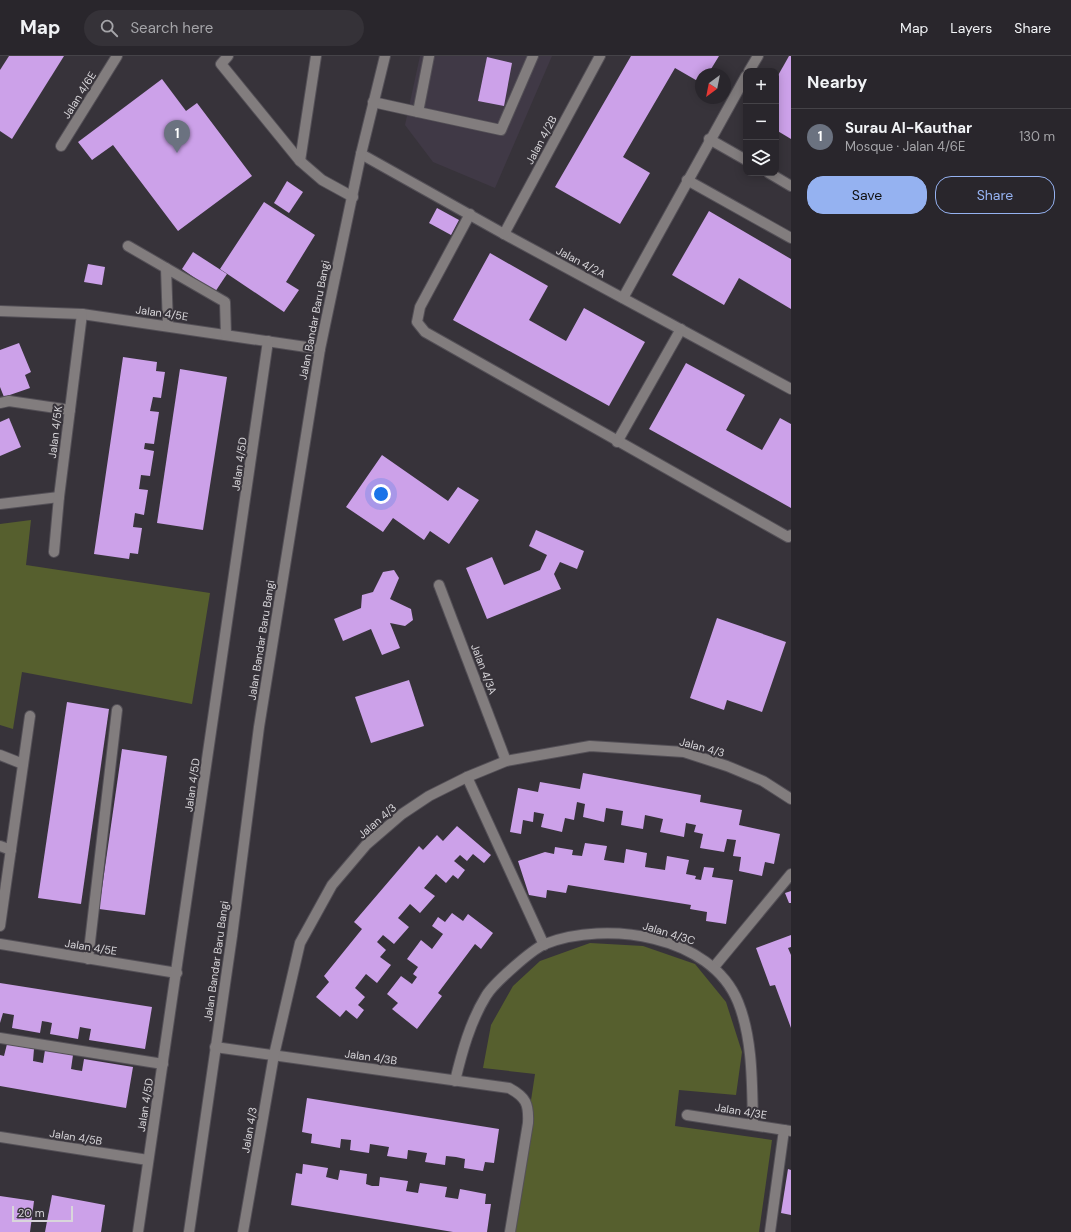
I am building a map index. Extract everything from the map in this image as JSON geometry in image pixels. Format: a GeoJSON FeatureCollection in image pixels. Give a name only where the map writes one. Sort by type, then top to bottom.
{"type":"FeatureCollection","features":[{"type":"Feature","properties":{"kind":"street","name":"Jalan 4/6E"},"geometry":{"type":"LineString","coordinates":[[60,146],[117,56]]}},
{"type":"Feature","properties":{"kind":"street"},"geometry":{"type":"LineString","coordinates":[[228,56],[221,64],[300,161],[322,180],[353,197]]}},
{"type":"Feature","properties":{"kind":"street"},"geometry":{"type":"LineString","coordinates":[[300,161],[316,56]]}},
{"type":"Feature","properties":{"kind":"street","name":"Jalan Bandar Baru Bangi"},"geometry":{"type":"LineString","coordinates":[[189,1232],[216,1047],[259,727],[320,349],[361,154],[385,56]]}},
{"type":"Feature","properties":{"kind":"street"},"geometry":{"type":"LineString","coordinates":[[418,112],[429,56]]}},
{"type":"Feature","properties":{"kind":"street"},"geometry":{"type":"LineString","coordinates":[[373,102],[501,130],[533,56]]}},
{"type":"Feature","properties":{"kind":"street","name":"Jalan 4/2B"},"geometry":{"type":"LineString","coordinates":[[504,234],[600,56]]}},
{"type":"Feature","properties":{"kind":"street"},"geometry":{"type":"LineString","coordinates":[[751,68],[758,56]]}},
{"type":"Feature","properties":{"kind":"street"},"geometry":{"type":"LineString","coordinates":[[623,298],[709,140],[743,81]]}},
{"type":"Feature","properties":{"kind":"street"},"geometry":{"type":"LineString","coordinates":[[709,140],[743,158]]}},
{"type":"Feature","properties":{"kind":"street","name":"Jalan 4/2A"},"geometry":{"type":"LineString","coordinates":[[361,154],[504,234],[791,389]]}},
{"type":"Feature","properties":{"kind":"street"},"geometry":{"type":"LineString","coordinates":[[774,176],[791,186]]}},
{"type":"Feature","properties":{"kind":"street"},"geometry":{"type":"LineString","coordinates":[[688,180],[791,238]]}},
{"type":"Feature","properties":{"kind":"street"},"geometry":{"type":"LineString","coordinates":[[470,214],[420,307],[417,322],[425,332],[617,442],[788,537],[791,535]]}},
{"type":"Feature","properties":{"kind":"street"},"geometry":{"type":"LineString","coordinates":[[128,246],[225,302],[226,335]]}},
{"type":"Feature","properties":{"kind":"street"},"geometry":{"type":"LineString","coordinates":[[166,268],[168,326]]}},
{"type":"Feature","properties":{"kind":"street","name":"Jalan 4/5E"},"geometry":{"type":"LineString","coordinates":[[0,311],[82,314],[268,340],[320,349]]}},
{"type":"Feature","properties":{"kind":"street","name":"Jalan 4/5K"},"geometry":{"type":"LineString","coordinates":[[54,552],[59,497],[82,314]]}},
{"type":"Feature","properties":{"kind":"street"},"geometry":{"type":"LineString","coordinates":[[617,442],[681,329]]}},
{"type":"Feature","properties":{"kind":"street","name":"Jalan 4/5D"},"geometry":{"type":"LineString","coordinates":[[138,1232],[177,973],[268,340]]}},
{"type":"Feature","properties":{"kind":"street"},"geometry":{"type":"LineString","coordinates":[[0,403],[9,401],[70,410]]}},
{"type":"Feature","properties":{"kind":"street"},"geometry":{"type":"LineString","coordinates":[[0,504],[59,497]]}},
{"type":"Feature","properties":{"kind":"street","name":"Jalan 4/3A"},"geometry":{"type":"LineString","coordinates":[[439,585],[506,762]]}},
{"type":"Feature","properties":{"kind":"street"},"geometry":{"type":"LineString","coordinates":[[88,959],[117,710]]}},
{"type":"Feature","properties":{"kind":"street"},"geometry":{"type":"LineString","coordinates":[[0,926],[30,716]]}},
{"type":"Feature","properties":{"kind":"street","name":"Jalan 4/3"},"geometry":{"type":"LineString","coordinates":[[243,1232],[274,1056],[300,943],[332,885],[366,845],[402,814],[429,796],[467,777],[506,762],[590,746],[684,752],[727,766],[763,781],[791,798]]}},
{"type":"Feature","properties":{"kind":"street"},"geometry":{"type":"LineString","coordinates":[[0,755],[23,764]]}},
{"type":"Feature","properties":{"kind":"street"},"geometry":{"type":"LineString","coordinates":[[467,777],[544,945]]}},
{"type":"Feature","properties":{"kind":"street"},"geometry":{"type":"LineString","coordinates":[[0,846],[11,850]]}},
{"type":"Feature","properties":{"kind":"street"},"geometry":{"type":"LineString","coordinates":[[714,967],[791,874]]}},
{"type":"Feature","properties":{"kind":"street","name":"Jalan 4/3C"},"geometry":{"type":"LineString","coordinates":[[456,1081],[465,1040],[486,995],[520,962],[544,945],[571,937],[610,933],[644,936],[696,954],[714,967],[726,981],[738,1002],[751,1052],[753,1125]]}},
{"type":"Feature","properties":{"kind":"street","name":"Jalan 4/5E"},"geometry":{"type":"LineString","coordinates":[[0,944],[177,973]]}},
{"type":"Feature","properties":{"kind":"street"},"geometry":{"type":"LineString","coordinates":[[0,1038],[163,1064]]}},
{"type":"Feature","properties":{"kind":"street","name":"Jalan 4/3B"},"geometry":{"type":"LineString","coordinates":[[216,1047],[509,1088],[521,1094],[529,1112],[510,1232]]}},
{"type":"Feature","properties":{"kind":"street","name":"Jalan 4/3E"},"geometry":{"type":"LineString","coordinates":[[687,1115],[787,1130]]}},
{"type":"Feature","properties":{"kind":"street"},"geometry":{"type":"LineString","coordinates":[[770,1232],[787,1130]]}},
{"type":"Feature","properties":{"kind":"street","name":"Jalan 4/5B"},"geometry":{"type":"LineString","coordinates":[[0,1137],[148,1160]]}},
{"type":"Feature","properties":{"kind":"shaded area"},"geometry":{"type":"Polygon","coordinates":[[[420,56],[552,56],[495,188],[433,162],[405,125],[420,56]]]}},
{"type":"Feature","properties":{"kind":"green space"},"geometry":{"type":"Polygon","coordinates":[[[31,520],[26,565],[210,593],[192,704],[22,672],[13,729],[0,725],[0,524],[31,520]]]}},
{"type":"Feature","properties":{"kind":"green space"},"geometry":{"type":"Polygon","coordinates":[[[590,943],[643,946],[695,964],[726,1002],[742,1052],[736,1095],[679,1090],[675,1126],[772,1140],[759,1232],[511,1232],[535,1074],[483,1068],[491,1025],[513,986],[540,961],[590,943]]]}},
{"type":"Feature","properties":{"kind":"building"},"geometry":{"type":"Polygon","coordinates":[[[9,56],[64,56],[12,139],[0,131],[0,70],[9,56]]]}},
{"type":"Feature","properties":{"kind":"building"},"geometry":{"type":"Polygon","coordinates":[[[631,56],[719,56],[712,68],[695,68],[695,80],[675,68],[623,157],[650,173],[620,224],[555,187],[631,56]]]}},
{"type":"Feature","properties":{"kind":"building"},"geometry":{"type":"Polygon","coordinates":[[[789,56],[791,56],[791,139],[779,132],[779,74],[789,56]]]}},
{"type":"Feature","properties":{"kind":"building"},"geometry":{"type":"Polygon","coordinates":[[[487,57],[512,63],[504,106],[478,101],[487,57]]]}},
{"type":"Feature","properties":{"kind":"building"},"geometry":{"type":"Polygon","coordinates":[[[162,79],[186,111],[197,103],[252,176],[178,231],[113,145],[92,160],[78,142],[162,79]]]}},
{"type":"Feature","properties":{"kind":"building"},"geometry":{"type":"Polygon","coordinates":[[[287,181],[303,192],[289,213],[274,203],[287,181]]]}},
{"type":"Feature","properties":{"kind":"building"},"geometry":{"type":"Polygon","coordinates":[[[264,202],[315,235],[286,282],[299,290],[284,312],[220,269],[264,202]]]}},
{"type":"Feature","properties":{"kind":"building"},"geometry":{"type":"Polygon","coordinates":[[[437,208],[459,220],[451,235],[429,223],[437,208]]]}},
{"type":"Feature","properties":{"kind":"building"},"geometry":{"type":"Polygon","coordinates":[[[709,211],[791,259],[791,309],[739,278],[724,305],[672,275],[709,211]]]}},
{"type":"Feature","properties":{"kind":"building"},"geometry":{"type":"Polygon","coordinates":[[[193,252],[227,274],[215,292],[182,269],[193,252]]]}},
{"type":"Feature","properties":{"kind":"building"},"geometry":{"type":"Polygon","coordinates":[[[490,253],[548,286],[529,320],[566,341],[584,308],[645,342],[609,406],[453,320],[490,253]]]}},
{"type":"Feature","properties":{"kind":"building"},"geometry":{"type":"Polygon","coordinates":[[[88,264],[105,267],[102,285],[84,282],[88,264]]]}},
{"type":"Feature","properties":{"kind":"building"},"geometry":{"type":"Polygon","coordinates":[[[19,343],[31,372],[25,375],[30,388],[4,397],[0,387],[0,350],[19,343]]]}},
{"type":"Feature","properties":{"kind":"building"},"geometry":{"type":"Polygon","coordinates":[[[123,357],[157,362],[156,371],[165,372],[161,398],[153,397],[150,411],[159,412],[154,444],[145,443],[144,449],[154,451],[150,476],[141,475],[139,489],[148,490],[144,515],[135,513],[133,527],[142,528],[138,554],[130,553],[129,559],[94,554],[123,357]]]}},
{"type":"Feature","properties":{"kind":"building"},"geometry":{"type":"Polygon","coordinates":[[[686,363],[745,395],[726,430],[762,450],[780,418],[791,424],[791,508],[649,429],[686,363]]]}},
{"type":"Feature","properties":{"kind":"building"},"geometry":{"type":"Polygon","coordinates":[[[180,369],[227,377],[203,530],[157,523],[180,369]]]}},
{"type":"Feature","properties":{"kind":"building"},"geometry":{"type":"Polygon","coordinates":[[[9,418],[21,447],[0,456],[0,422],[9,418]]]}},
{"type":"Feature","properties":{"kind":"building"},"geometry":{"type":"Polygon","coordinates":[[[382,455],[448,501],[458,487],[479,500],[449,544],[430,531],[424,540],[393,518],[383,532],[346,507],[382,455]]]}},
{"type":"Feature","properties":{"kind":"building"},"geometry":{"type":"Polygon","coordinates":[[[536,530],[584,551],[577,569],[560,562],[554,574],[561,589],[487,619],[466,568],[492,557],[504,585],[540,570],[547,555],[529,546],[536,530]]]}},
{"type":"Feature","properties":{"kind":"building"},"geometry":{"type":"Polygon","coordinates":[[[394,570],[399,578],[390,599],[411,609],[413,620],[405,626],[390,623],[400,648],[382,655],[371,629],[343,641],[334,619],[361,608],[362,595],[373,592],[383,572],[394,570]]]}},
{"type":"Feature","properties":{"kind":"building"},"geometry":{"type":"Polygon","coordinates":[[[717,618],[786,642],[762,712],[727,700],[724,710],[690,698],[717,618]]]}},
{"type":"Feature","properties":{"kind":"building"},"geometry":{"type":"Polygon","coordinates":[[[409,680],[424,726],[371,743],[355,697],[409,680]]]}},
{"type":"Feature","properties":{"kind":"building"},"geometry":{"type":"Polygon","coordinates":[[[67,702],[109,709],[81,904],[38,898],[67,702]]]}},
{"type":"Feature","properties":{"kind":"building"},"geometry":{"type":"Polygon","coordinates":[[[122,749],[167,756],[145,915],[99,909],[122,749]]]}},
{"type":"Feature","properties":{"kind":"building"},"geometry":{"type":"Polygon","coordinates":[[[583,773],[701,795],[700,802],[742,810],[739,825],[780,834],[774,864],[765,862],[762,876],[739,871],[741,857],[733,856],[736,840],[727,839],[724,852],[700,848],[703,834],[694,832],[696,825],[686,823],[684,837],[660,832],[663,819],[645,815],[643,829],[621,825],[623,811],[606,808],[604,822],[583,817],[585,804],[577,802],[574,820],[565,818],[562,832],[541,827],[544,814],[534,812],[533,822],[523,820],[521,834],[510,832],[518,788],[538,792],[540,782],[580,789],[583,773]]]}},
{"type":"Feature","properties":{"kind":"building"},"geometry":{"type":"Polygon","coordinates":[[[457,826],[491,855],[484,863],[473,854],[467,861],[460,855],[454,861],[465,870],[458,879],[453,875],[446,883],[436,874],[424,888],[435,896],[420,913],[410,904],[398,918],[409,927],[394,944],[383,935],[377,942],[386,950],[380,957],[391,965],[377,983],[366,974],[355,988],[365,997],[358,1005],[364,1010],[357,1019],[346,1010],[340,1017],[316,997],[329,982],[324,976],[362,929],[354,922],[419,846],[423,850],[437,835],[443,841],[457,826]]]}},
{"type":"Feature","properties":{"kind":"building"},"geometry":{"type":"Polygon","coordinates":[[[585,843],[607,846],[604,860],[624,863],[626,849],[647,853],[645,867],[665,870],[667,856],[689,860],[686,874],[696,876],[695,879],[701,880],[704,867],[714,868],[712,877],[733,880],[726,924],[706,921],[707,912],[690,909],[691,905],[568,885],[566,893],[547,890],[546,898],[529,895],[518,861],[545,852],[554,854],[555,847],[573,850],[572,855],[582,856],[585,843]]]}},
{"type":"Feature","properties":{"kind":"building"},"geometry":{"type":"Polygon","coordinates":[[[791,891],[791,903],[789,903],[785,893],[791,891]]]}},
{"type":"Feature","properties":{"kind":"building"},"geometry":{"type":"Polygon","coordinates":[[[452,913],[463,921],[468,914],[493,933],[481,949],[475,944],[438,993],[442,996],[417,1029],[392,1009],[398,1003],[387,994],[401,976],[412,984],[417,977],[413,974],[418,967],[407,959],[421,940],[432,949],[443,934],[432,926],[438,917],[445,922],[452,913]]]}},
{"type":"Feature","properties":{"kind":"building"},"geometry":{"type":"Polygon","coordinates":[[[791,935],[791,947],[788,948],[791,955],[791,1028],[775,985],[770,986],[756,948],[791,935]]]}},
{"type":"Feature","properties":{"kind":"building"},"geometry":{"type":"Polygon","coordinates":[[[0,983],[152,1007],[145,1049],[89,1040],[91,1029],[80,1027],[78,1039],[50,1034],[52,1023],[42,1021],[40,1033],[12,1028],[14,1015],[3,1013],[0,1023],[0,983]]]}},
{"type":"Feature","properties":{"kind":"building"},"geometry":{"type":"Polygon","coordinates":[[[7,1044],[34,1049],[33,1061],[43,1063],[45,1050],[73,1055],[71,1069],[76,1070],[82,1071],[84,1059],[133,1067],[126,1108],[0,1086],[0,1055],[4,1056],[7,1044]]]}},
{"type":"Feature","properties":{"kind":"building"},"geometry":{"type":"Polygon","coordinates":[[[307,1098],[499,1129],[494,1163],[485,1162],[483,1171],[464,1168],[465,1159],[456,1157],[446,1156],[445,1165],[425,1162],[427,1153],[408,1150],[407,1159],[387,1156],[389,1147],[370,1144],[369,1153],[350,1150],[351,1140],[341,1139],[340,1148],[311,1143],[312,1134],[302,1132],[307,1098]]]}},
{"type":"Feature","properties":{"kind":"building"},"geometry":{"type":"Polygon","coordinates":[[[303,1164],[328,1168],[326,1177],[338,1180],[340,1170],[367,1174],[366,1184],[372,1186],[379,1186],[380,1177],[408,1181],[406,1191],[418,1193],[420,1183],[447,1187],[445,1197],[458,1199],[460,1189],[486,1194],[485,1204],[491,1204],[487,1232],[453,1232],[291,1205],[296,1173],[302,1174],[303,1164]]]}},
{"type":"Feature","properties":{"kind":"building"},"geometry":{"type":"Polygon","coordinates":[[[788,1169],[791,1170],[791,1215],[781,1213],[788,1169]]]}},
{"type":"Feature","properties":{"kind":"building"},"geometry":{"type":"Polygon","coordinates":[[[52,1195],[105,1205],[101,1232],[45,1232],[52,1195]]]}},
{"type":"Feature","properties":{"kind":"building"},"geometry":{"type":"Polygon","coordinates":[[[0,1196],[34,1201],[30,1232],[0,1232],[0,1196]]]}},
{"type":"Feature","properties":{"kind":"place","name":"Surau Al-Kauthar"},"geometry":{"type":"Point","coordinates":[177,153]}}]}
